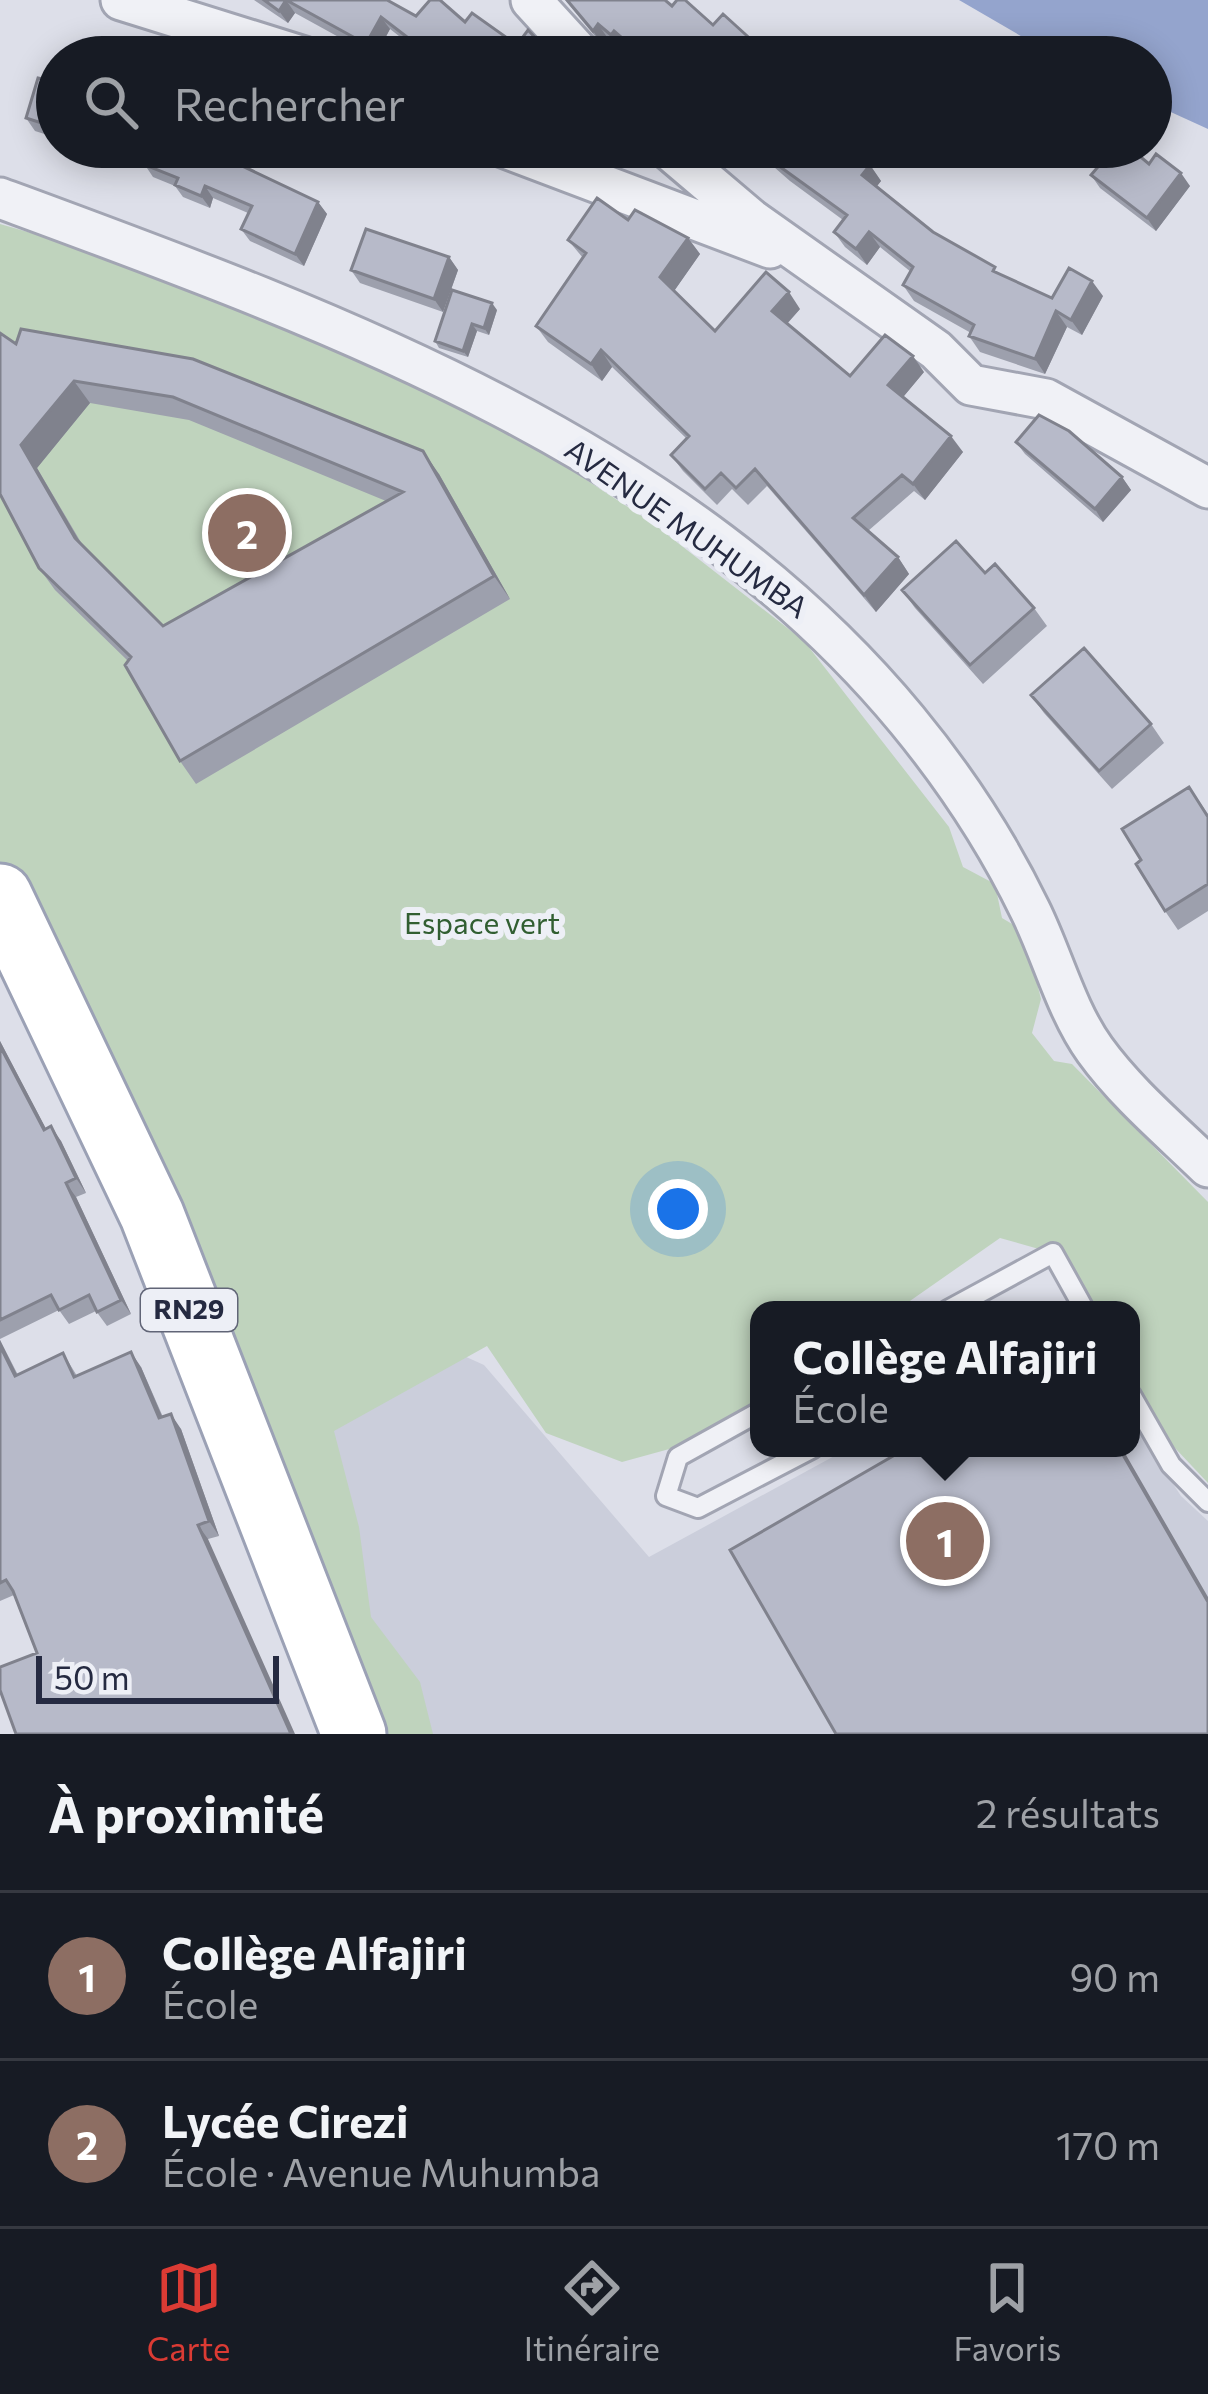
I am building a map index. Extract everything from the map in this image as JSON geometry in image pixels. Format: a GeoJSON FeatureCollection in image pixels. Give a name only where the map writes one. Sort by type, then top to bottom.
{"type":"FeatureCollection","features":[{"type":"Feature","properties":{"kind":"main road","name":"RN29"},"geometry":{"type":"LineString","coordinates":[[0,896],[152,1215],[329,1723]]}},
{"type":"Feature","properties":{"kind":"main road","name":"RN29"},"geometry":{"type":"LineString","coordinates":[[0,979],[119,1226],[329,1723]]}},
{"type":"Feature","properties":{"kind":"street"},"geometry":{"type":"LineString","coordinates":[[122,0],[237,36]]}},
{"type":"Feature","properties":{"kind":"street"},"geometry":{"type":"LineString","coordinates":[[531,0],[564,36]]}},
{"type":"Feature","properties":{"kind":"street"},"geometry":{"type":"LineString","coordinates":[[570,168],[814,266]]}},
{"type":"Feature","properties":{"kind":"street"},"geometry":{"type":"LineString","coordinates":[[692,168],[814,266],[936,350],[971,385],[1046,399],[1208,488]]}},
{"type":"Feature","properties":{"kind":"street","name":"AVENUE MUHUMBA"},"geometry":{"type":"LineString","coordinates":[[0,198],[447,375],[633,486],[766,577],[827,630],[908,722],[965,799],[1028,906],[1093,1048],[1208,1167]]}},
{"type":"Feature","properties":{"kind":"lane"},"geometry":{"type":"LineString","coordinates":[[965,1301],[1053,1253],[1078,1301]]}},
{"type":"Feature","properties":{"kind":"lane"},"geometry":{"type":"LineString","coordinates":[[1140,1411],[1171,1466],[1208,1502]]}},
{"type":"Feature","properties":{"kind":"lane"},"geometry":{"type":"LineString","coordinates":[[750,1417],[678,1457],[666,1496],[698,1508],[796,1457]]}},
{"type":"Feature","properties":{"kind":"shaded area"},"geometry":{"type":"Polygon","coordinates":[[[453,1351],[484,1365],[649,1557],[832,1457],[1140,1457],[1140,1434],[1181,1496],[1208,1521],[1208,1734],[391,1734],[284,1431],[453,1351]]]}},
{"type":"Feature","properties":{"kind":"green space","name":"Espace vert"},"geometry":{"type":"Polygon","coordinates":[[[0,224],[146,266],[434,381],[651,522],[804,641],[949,827],[963,867],[995,884],[1002,918],[1024,931],[1041,999],[1032,1033],[1054,1061],[1072,1064],[1208,1202],[1208,1483],[1140,1410],[1140,1301],[1079,1301],[1053,1253],[1000,1238],[910,1301],[750,1301],[750,1406],[713,1437],[622,1462],[546,1433],[487,1346],[334,1431],[359,1527],[371,1617],[420,1682],[433,1734],[349,1734],[0,899],[0,224]]]}},
{"type":"Feature","properties":{"kind":"water"},"geometry":{"type":"Polygon","coordinates":[[[959,0],[1208,0],[1208,129],[1172,113],[1172,36],[1021,36],[959,0]]]}},
{"type":"Feature","properties":{"kind":"building"},"geometry":{"type":"Polygon","coordinates":[[[264,0],[286,0],[279,11],[264,0]]]}},
{"type":"Feature","properties":{"kind":"building"},"geometry":{"type":"Polygon","coordinates":[[[286,0],[387,0],[416,16],[430,0],[440,0],[465,22],[472,13],[504,36],[406,36],[381,17],[370,36],[351,36],[286,0]]]}},
{"type":"Feature","properties":{"kind":"building"},"geometry":{"type":"Polygon","coordinates":[[[567,0],[665,0],[672,6],[685,0],[713,25],[723,14],[747,36],[620,36],[598,24],[593,31],[567,0]]]}},
{"type":"Feature","properties":{"kind":"building"},"geometry":{"type":"Polygon","coordinates":[[[36,85],[36,121],[26,118],[36,85]]]}},
{"type":"Feature","properties":{"kind":"building"},"geometry":{"type":"Polygon","coordinates":[[[1172,166],[1181,173],[1147,218],[1091,175],[1097,168],[1172,166]]]}},
{"type":"Feature","properties":{"kind":"building"},"geometry":{"type":"Polygon","coordinates":[[[153,168],[246,168],[318,202],[295,254],[241,229],[252,206],[205,186],[201,196],[175,185],[178,178],[153,168]]]}},
{"type":"Feature","properties":{"kind":"building"},"geometry":{"type":"Polygon","coordinates":[[[782,168],[868,168],[862,175],[933,232],[995,267],[993,271],[1052,298],[1069,268],[1092,281],[1071,320],[1056,311],[1035,359],[969,336],[974,325],[903,285],[913,267],[869,232],[856,249],[834,232],[847,215],[782,168]]]}},
{"type":"Feature","properties":{"kind":"building"},"geometry":{"type":"Polygon","coordinates":[[[597,198],[628,220],[635,210],[688,238],[660,277],[715,331],[766,272],[789,292],[772,311],[850,376],[885,335],[913,356],[888,385],[951,436],[913,484],[902,475],[853,518],[898,557],[864,595],[755,469],[736,488],[721,473],[705,489],[671,455],[689,436],[601,350],[591,364],[536,326],[586,253],[568,240],[597,198]]]}},
{"type":"Feature","properties":{"kind":"building"},"geometry":{"type":"Polygon","coordinates":[[[366,229],[449,257],[434,299],[351,270],[366,229]]]}},
{"type":"Feature","properties":{"kind":"building"},"geometry":{"type":"Polygon","coordinates":[[[452,290],[492,303],[484,328],[472,324],[463,351],[435,341],[452,290]]]}},
{"type":"Feature","properties":{"kind":"building"},"geometry":{"type":"Polygon","coordinates":[[[21,329],[193,359],[423,451],[494,576],[180,761],[125,665],[131,657],[39,568],[0,494],[0,333],[16,344],[21,329]],[[74,381],[21,445],[75,538],[163,626],[403,492],[173,397],[74,381]]]}},
{"type":"Feature","properties":{"kind":"building"},"geometry":{"type":"Polygon","coordinates":[[[1039,415],[1069,431],[1122,477],[1095,509],[1016,442],[1039,415]]]}},
{"type":"Feature","properties":{"kind":"building"},"geometry":{"type":"Polygon","coordinates":[[[956,541],[985,573],[995,564],[1034,608],[970,665],[902,590],[956,541]]]}},
{"type":"Feature","properties":{"kind":"building"},"geometry":{"type":"Polygon","coordinates":[[[1084,648],[1151,724],[1099,771],[1031,695],[1084,648]]]}},
{"type":"Feature","properties":{"kind":"building"},"geometry":{"type":"Polygon","coordinates":[[[1189,787],[1208,817],[1208,884],[1165,911],[1136,864],[1141,860],[1122,829],[1189,787]]]}},
{"type":"Feature","properties":{"kind":"building"},"geometry":{"type":"Polygon","coordinates":[[[0,1046],[44,1130],[51,1126],[76,1178],[66,1183],[121,1300],[97,1312],[89,1295],[59,1310],[51,1295],[0,1320],[0,1046]]]}},
{"type":"Feature","properties":{"kind":"building"},"geometry":{"type":"Polygon","coordinates":[[[0,1346],[15,1376],[63,1353],[74,1377],[131,1352],[159,1418],[171,1414],[209,1521],[198,1525],[291,1734],[16,1734],[0,1690],[0,1667],[37,1653],[13,1591],[6,1580],[0,1583],[0,1346]]]}},
{"type":"Feature","properties":{"kind":"building"},"geometry":{"type":"Polygon","coordinates":[[[891,1457],[1124,1457],[1208,1602],[1208,1734],[836,1734],[730,1550],[891,1457]]]}},
{"type":"Feature","properties":{"kind":"place","name":"Lycée Cirezi"},"geometry":{"type":"Point","coordinates":[247,533]}},
{"type":"Feature","properties":{"kind":"place","name":"Collège Alfajiri"},"geometry":{"type":"Point","coordinates":[945,1541]}}]}
